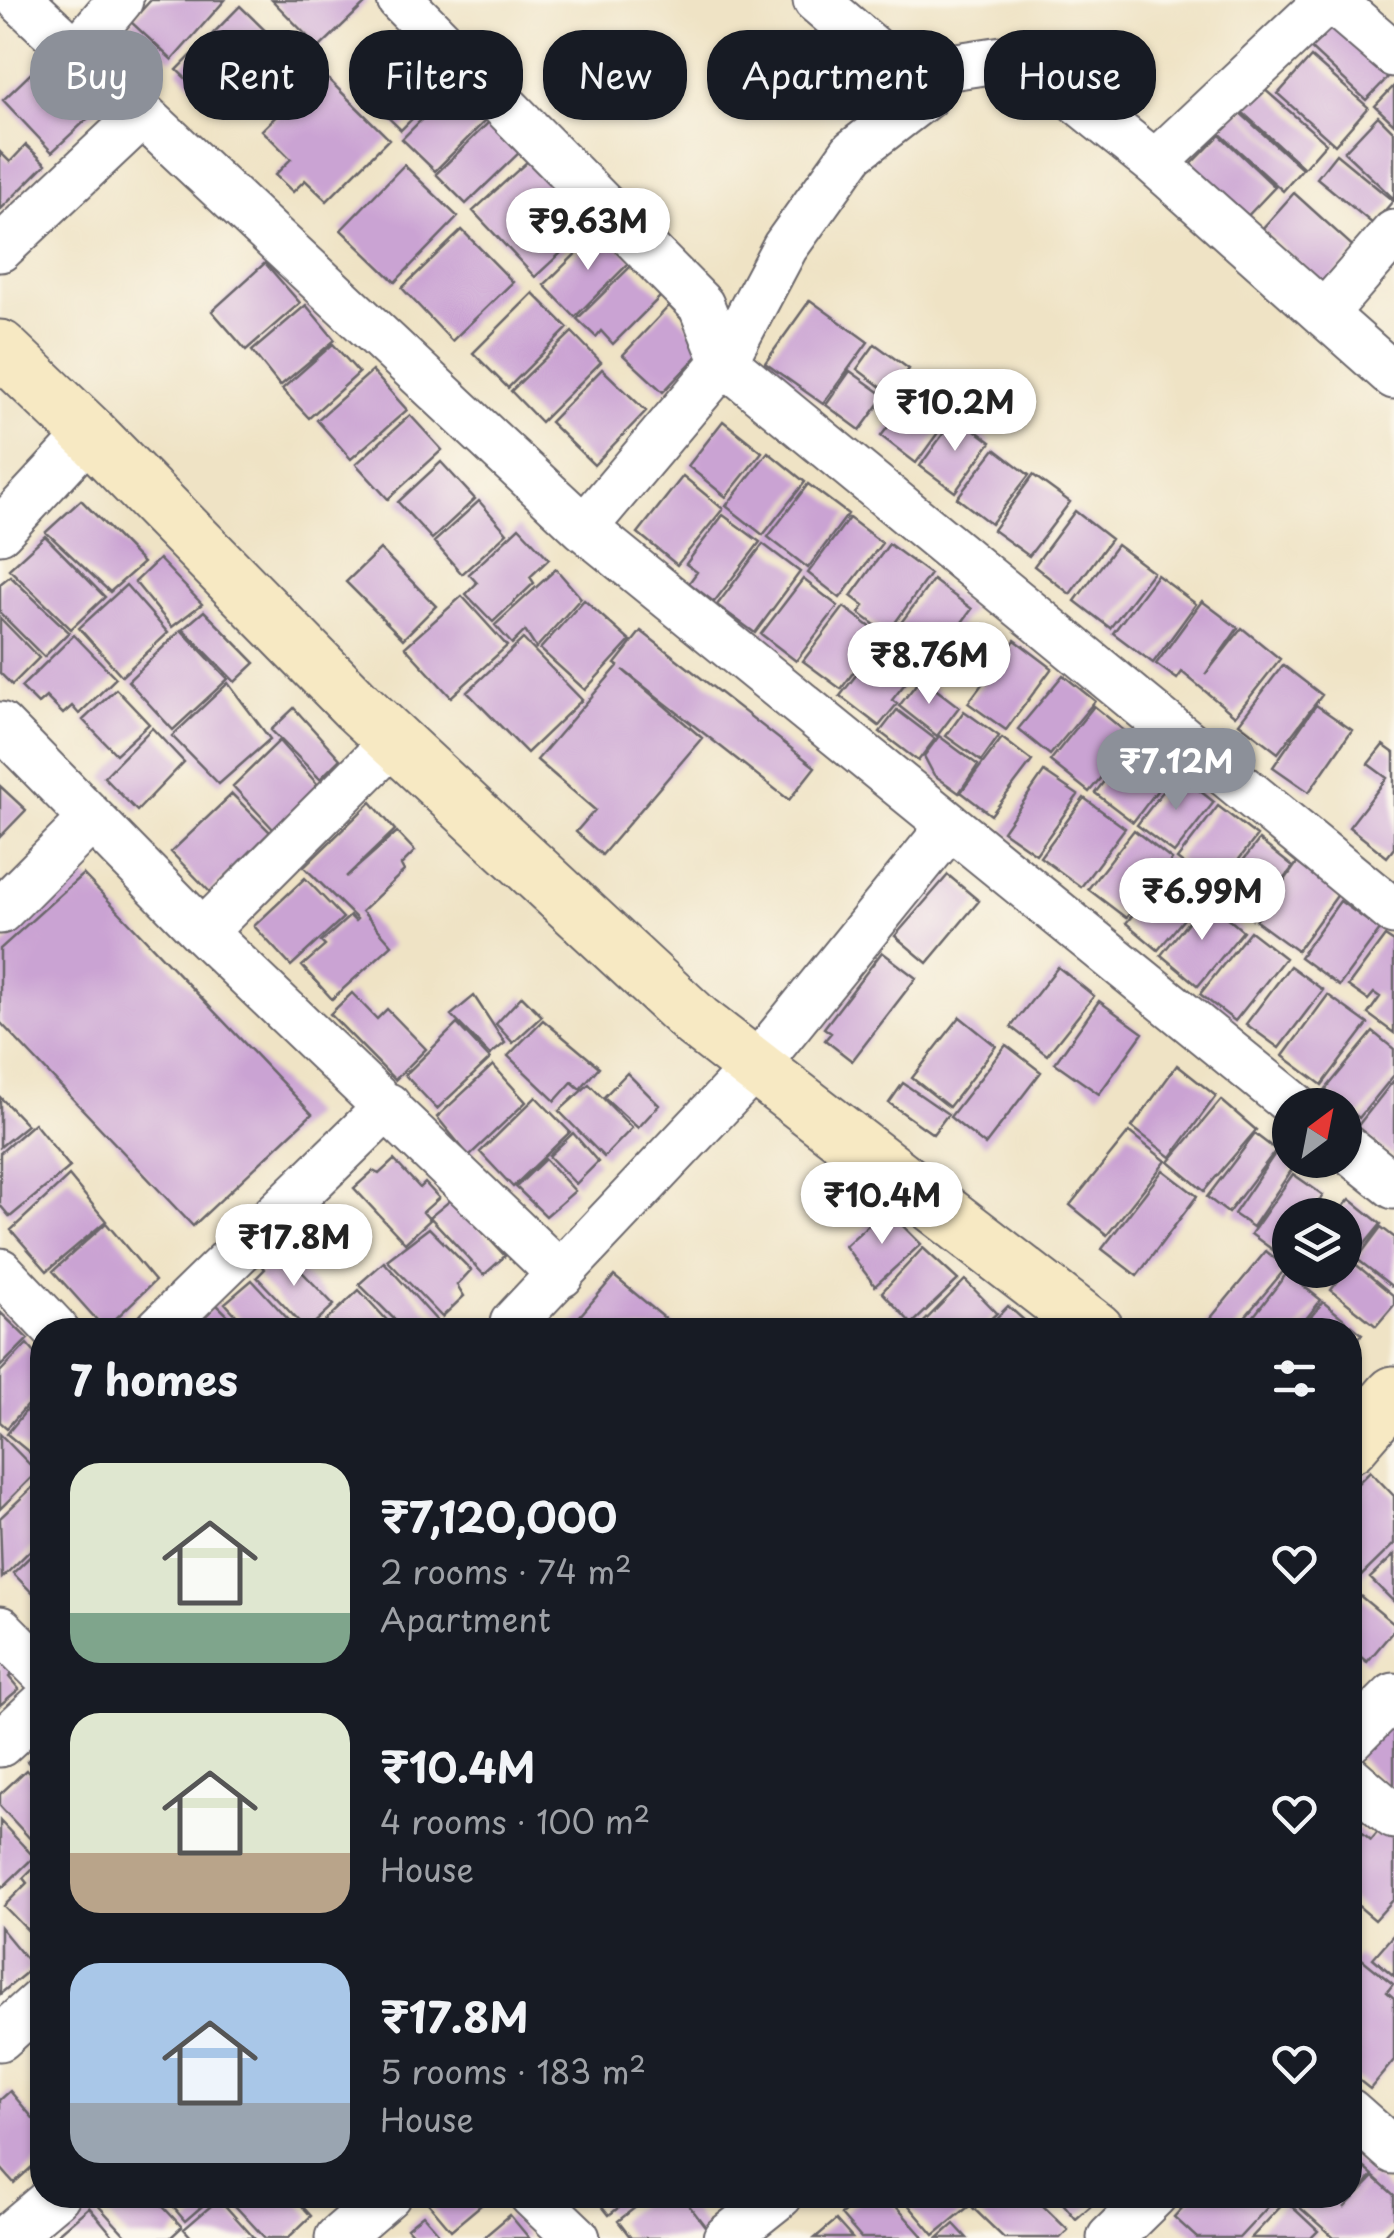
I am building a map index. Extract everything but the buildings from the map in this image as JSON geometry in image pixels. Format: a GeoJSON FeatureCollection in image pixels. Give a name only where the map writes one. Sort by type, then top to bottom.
{"type":"FeatureCollection","features":[{"type":"Feature","properties":{"kind":"street"},"geometry":{"type":"LineString","coordinates":[[20,0],[51,30]]}},
{"type":"Feature","properties":{"kind":"street"},"geometry":{"type":"LineString","coordinates":[[95,30],[120,0]]}},
{"type":"Feature","properties":{"kind":"street"},"geometry":{"type":"LineString","coordinates":[[816,0],[851,30]]}},
{"type":"Feature","properties":{"kind":"street"},"geometry":{"type":"LineString","coordinates":[[1155,163],[1330,0],[1394,54]]}},
{"type":"Feature","properties":{"kind":"street"},"geometry":{"type":"LineString","coordinates":[[422,8],[701,306],[724,362],[1394,912]]}},
{"type":"Feature","properties":{"kind":"street"},"geometry":{"type":"LineString","coordinates":[[964,65],[1022,56],[1155,163],[1394,376]]}},
{"type":"Feature","properties":{"kind":"street"},"geometry":{"type":"LineString","coordinates":[[0,249],[136,120]]}},
{"type":"Feature","properties":{"kind":"street"},"geometry":{"type":"LineString","coordinates":[[144,120],[584,528],[1273,1088]]}},
{"type":"Feature","properties":{"kind":"street"},"geometry":{"type":"LineString","coordinates":[[584,528],[724,362],[785,247],[853,152],[894,120]]}},
{"type":"Feature","properties":{"kind":"street"},"geometry":{"type":"LineString","coordinates":[[1324,314],[1394,234]]}},
{"type":"Feature","properties":{"kind":"street"},"geometry":{"type":"LineString","coordinates":[[0,348],[90,434],[357,706],[697,1022],[1080,1318]]}},
{"type":"Feature","properties":{"kind":"street"},"geometry":{"type":"LineString","coordinates":[[0,531],[90,434]]}},
{"type":"Feature","properties":{"kind":"street"},"geometry":{"type":"LineString","coordinates":[[0,725],[204,932],[561,1275]]}},
{"type":"Feature","properties":{"kind":"street"},"geometry":{"type":"LineString","coordinates":[[204,932],[395,740]]}},
{"type":"Feature","properties":{"kind":"street"},"geometry":{"type":"LineString","coordinates":[[0,911],[92,819]]}},
{"type":"Feature","properties":{"kind":"street"},"geometry":{"type":"LineString","coordinates":[[522,1318],[755,1066],[950,826]]}},
{"type":"Feature","properties":{"kind":"street"},"geometry":{"type":"LineString","coordinates":[[170,1318],[388,1106]]}},
{"type":"Feature","properties":{"kind":"street"},"geometry":{"type":"LineString","coordinates":[[1362,1160],[1394,1186]]}},
{"type":"Feature","properties":{"kind":"street"},"geometry":{"type":"LineString","coordinates":[[0,1271],[45,1318]]}},
{"type":"Feature","properties":{"kind":"street"},"geometry":{"type":"LineString","coordinates":[[1362,1432],[1394,1394]]}},
{"type":"Feature","properties":{"kind":"street"},"geometry":{"type":"LineString","coordinates":[[0,1628],[30,1659]]}},
{"type":"Feature","properties":{"kind":"street"},"geometry":{"type":"LineString","coordinates":[[1362,1728],[1394,1696]]}},
{"type":"Feature","properties":{"kind":"street"},"geometry":{"type":"LineString","coordinates":[[0,1744],[30,1716]]}},
{"type":"Feature","properties":{"kind":"street"},"geometry":{"type":"LineString","coordinates":[[1362,1788],[1394,1816]]}},
{"type":"Feature","properties":{"kind":"street"},"geometry":{"type":"LineString","coordinates":[[0,2038],[30,2011]]}},
{"type":"Feature","properties":{"kind":"street"},"geometry":{"type":"LineString","coordinates":[[1362,2122],[1394,2150]]}},
{"type":"Feature","properties":{"kind":"street"},"geometry":{"type":"LineString","coordinates":[[4,2236],[40,2208]]}},
{"type":"Feature","properties":{"kind":"street"},"geometry":{"type":"LineString","coordinates":[[338,2238],[373,2208]]}},
{"type":"Feature","properties":{"kind":"street"},"geometry":{"type":"LineString","coordinates":[[545,2208],[576,2238]]}},
{"type":"Feature","properties":{"kind":"street"},"geometry":{"type":"LineString","coordinates":[[726,2238],[764,2208]]}},
{"type":"Feature","properties":{"kind":"street"},"geometry":{"type":"LineString","coordinates":[[1120,2235],[1143,2208]]}}]}
